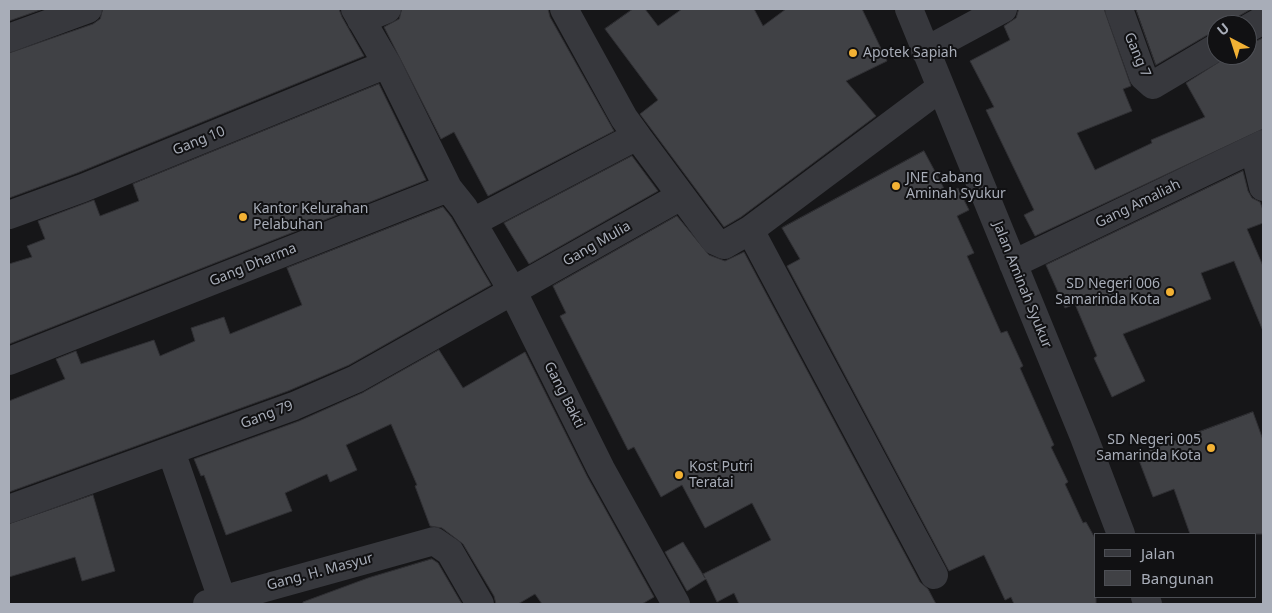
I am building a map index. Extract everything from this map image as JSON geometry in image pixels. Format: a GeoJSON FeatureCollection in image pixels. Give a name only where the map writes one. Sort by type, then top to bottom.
{"type":"FeatureCollection","features":[{"type":"Feature","properties":{"kind":"street"},"geometry":{"type":"LineString","coordinates":[[9,38],[88,9]]}},
{"type":"Feature","properties":{"kind":"street"},"geometry":{"type":"LineString","coordinates":[[387,9],[358,14],[387,64],[448,188]]}},
{"type":"Feature","properties":{"kind":"street"},"geometry":{"type":"LineString","coordinates":[[564,9],[624,118],[715,241],[720,243],[728,244],[750,230],[940,88]]}},
{"type":"Feature","properties":{"kind":"street","name":"Jalan Aminah Syukur"},"geometry":{"type":"LineString","coordinates":[[909,9],[1084,437],[1121,533]]}},
{"type":"Feature","properties":{"kind":"street"},"geometry":{"type":"LineString","coordinates":[[925,51],[1003,9]]}},
{"type":"Feature","properties":{"kind":"street","name":"Gang 7"},"geometry":{"type":"LineString","coordinates":[[1119,9],[1143,76],[1153,85],[1207,53]]}},
{"type":"Feature","properties":{"kind":"street","name":"Gang 10"},"geometry":{"type":"LineString","coordinates":[[9,215],[84,188],[387,64]]}},
{"type":"Feature","properties":{"kind":"street"},"geometry":{"type":"LineString","coordinates":[[474,222],[637,136]]}},
{"type":"Feature","properties":{"kind":"street","name":"Gang Amaliah"},"geometry":{"type":"LineString","coordinates":[[1013,264],[1261,164]]}},
{"type":"Feature","properties":{"kind":"street","name":"Gang Bakti"},"geometry":{"type":"LineString","coordinates":[[448,188],[474,222],[513,292],[601,469],[676,604]]}},
{"type":"Feature","properties":{"kind":"street","name":"Gang Dharma"},"geometry":{"type":"LineString","coordinates":[[9,361],[448,188]]}},
{"type":"Feature","properties":{"kind":"street","name":"Gang Mulia"},"geometry":{"type":"LineString","coordinates":[[513,292],[681,196]]}},
{"type":"Feature","properties":{"kind":"street"},"geometry":{"type":"LineString","coordinates":[[750,230],[934,575]]}},
{"type":"Feature","properties":{"kind":"street","name":"Gang 79"},"geometry":{"type":"LineString","coordinates":[[9,509],[294,406],[356,379],[513,292]]}},
{"type":"Feature","properties":{"kind":"street"},"geometry":{"type":"LineString","coordinates":[[171,451],[214,602]]}},
{"type":"Feature","properties":{"kind":"street","name":"Gang. H. Masyur"},"geometry":{"type":"LineString","coordinates":[[214,602],[434,542],[450,552],[480,604]]}},
{"type":"Feature","properties":{"kind":"building"},"geometry":{"type":"Polygon","coordinates":[[[9,9],[43,9],[9,21],[9,9]]]}},
{"type":"Feature","properties":{"kind":"building"},"geometry":{"type":"Polygon","coordinates":[[[103,9],[339,9],[364,56],[77,173],[9,198],[9,53],[93,24],[100,19],[103,9]]]}},
{"type":"Feature","properties":{"kind":"building"},"geometry":{"type":"Polygon","coordinates":[[[402,9],[548,9],[550,17],[614,131],[488,196],[454,132],[441,139],[384,27],[399,19],[402,9]]]}},
{"type":"Feature","properties":{"kind":"building"},"geometry":{"type":"Polygon","coordinates":[[[633,9],[645,9],[658,26],[682,9],[754,9],[763,26],[786,9],[862,9],[887,61],[846,81],[876,116],[741,217],[724,227],[640,114],[658,100],[605,29],[633,9]]]}},
{"type":"Feature","properties":{"kind":"building"},"geometry":{"type":"Polygon","coordinates":[[[1019,9],[1104,9],[1131,86],[1123,89],[1132,111],[1077,133],[1095,170],[1152,143],[1151,140],[1205,117],[1186,83],[1214,65],[1257,65],[1257,41],[1263,38],[1263,129],[1035,236],[1024,215],[1034,210],[986,110],[994,107],[970,61],[1010,40],[1004,26],[1016,18],[1019,9]]]}},
{"type":"Feature","properties":{"kind":"building"},"geometry":{"type":"Polygon","coordinates":[[[1136,9],[1251,9],[1241,15],[1207,15],[1207,35],[1156,65],[1136,9]]]}},
{"type":"Feature","properties":{"kind":"building"},"geometry":{"type":"Polygon","coordinates":[[[379,84],[426,180],[9,344],[9,264],[32,257],[27,246],[45,239],[38,221],[94,200],[100,216],[139,201],[133,184],[379,84]]]}},
{"type":"Feature","properties":{"kind":"building"},"geometry":{"type":"Polygon","coordinates":[[[924,151],[947,194],[958,188],[969,210],[957,216],[974,253],[967,256],[1001,333],[1007,331],[1023,366],[1020,368],[1054,445],[1051,447],[1068,482],[1065,484],[1083,523],[1086,522],[1094,536],[1094,598],[1096,598],[1096,604],[1014,604],[1011,597],[1005,600],[984,555],[949,571],[787,266],[800,259],[782,228],[924,151]]]}},
{"type":"Feature","properties":{"kind":"building"},"geometry":{"type":"Polygon","coordinates":[[[632,156],[658,191],[529,264],[504,223],[632,156]]]}},
{"type":"Feature","properties":{"kind":"building"},"geometry":{"type":"Polygon","coordinates":[[[1243,171],[1248,191],[1252,198],[1260,202],[1263,210],[1263,223],[1247,229],[1263,266],[1263,331],[1234,261],[1201,273],[1211,299],[1123,334],[1145,381],[1112,397],[1094,358],[1097,356],[1075,304],[1065,308],[1046,265],[1243,171]]]}},
{"type":"Feature","properties":{"kind":"building"},"geometry":{"type":"Polygon","coordinates":[[[443,207],[451,217],[491,285],[349,365],[288,391],[9,492],[9,401],[65,379],[56,359],[76,351],[81,364],[154,340],[160,356],[195,341],[191,328],[224,317],[230,334],[302,305],[287,268],[443,207]]]}},
{"type":"Feature","properties":{"kind":"building"},"geometry":{"type":"Polygon","coordinates":[[[677,216],[709,255],[725,261],[744,252],[920,582],[928,589],[936,604],[739,604],[734,593],[717,602],[706,579],[687,591],[665,552],[683,542],[705,578],[703,574],[771,540],[752,503],[705,528],[682,485],[661,497],[634,447],[628,450],[560,316],[566,313],[553,286],[677,216]]]}},
{"type":"Feature","properties":{"kind":"building"},"geometry":{"type":"Polygon","coordinates":[[[439,350],[463,388],[525,352],[587,476],[654,597],[642,604],[542,604],[535,594],[518,604],[496,604],[494,596],[463,544],[442,528],[430,526],[415,486],[417,485],[391,424],[346,445],[357,470],[330,482],[327,474],[285,493],[292,511],[226,535],[204,475],[201,476],[194,459],[299,421],[362,393],[439,350]]]}},
{"type":"Feature","properties":{"kind":"building"},"geometry":{"type":"Polygon","coordinates":[[[1253,412],[1263,440],[1263,534],[1190,533],[1174,489],[1153,497],[1137,455],[1253,412]]]}},
{"type":"Feature","properties":{"kind":"building"},"geometry":{"type":"Polygon","coordinates":[[[93,495],[115,571],[82,581],[75,557],[9,577],[9,524],[93,495]]]}},
{"type":"Feature","properties":{"kind":"building"},"geometry":{"type":"Polygon","coordinates":[[[432,559],[438,563],[462,604],[303,604],[303,602],[368,578],[432,559]]]}},
{"type":"Feature","properties":{"kind":"place","name":"Apotek Sapiah"},"geometry":{"type":"Point","coordinates":[853,53]}},
{"type":"Feature","properties":{"kind":"place","name":"JNE Cabang Aminah Syukur"},"geometry":{"type":"Point","coordinates":[896,186]}},
{"type":"Feature","properties":{"kind":"place","name":"Kantor Kelurahan Pelabuhan"},"geometry":{"type":"Point","coordinates":[243,217]}},
{"type":"Feature","properties":{"kind":"place","name":"SD Negeri 006 Samarinda Kota"},"geometry":{"type":"Point","coordinates":[1170,292]}},
{"type":"Feature","properties":{"kind":"place","name":"SD Negeri 005 Samarinda Kota"},"geometry":{"type":"Point","coordinates":[1211,448]}},
{"type":"Feature","properties":{"kind":"place","name":"Kost Putri Teratai"},"geometry":{"type":"Point","coordinates":[679,475]}}]}
